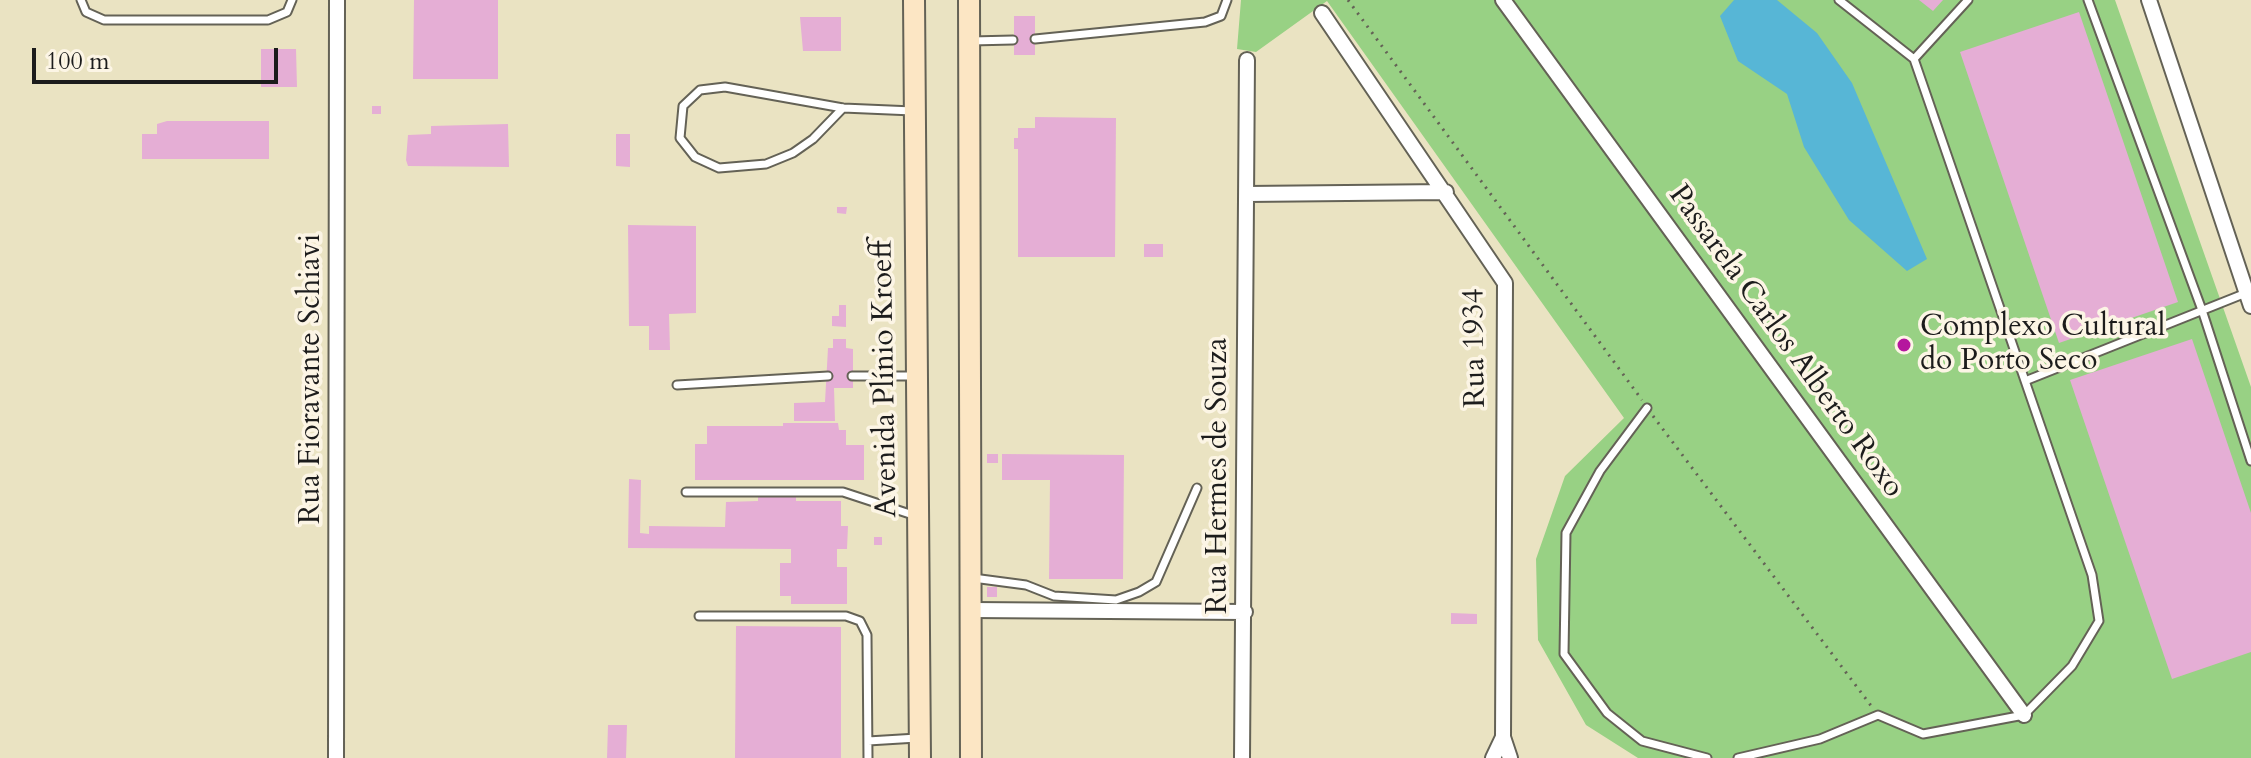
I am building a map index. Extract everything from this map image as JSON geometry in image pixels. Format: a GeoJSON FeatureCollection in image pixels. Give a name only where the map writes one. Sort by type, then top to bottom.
{"type":"FeatureCollection","features":[{"type":"Feature","properties":{"kind":"main road","name":"Avenida Plínio Kroeff"},"geometry":{"type":"LineString","coordinates":[[914,0],[919,748]]}},
{"type":"Feature","properties":{"kind":"main road"},"geometry":{"type":"LineString","coordinates":[[969,0],[971,758]]}},
{"type":"Feature","properties":{"kind":"street","name":"Rua Fioravante Schiavi"},"geometry":{"type":"LineString","coordinates":[[336,758],[337,0]]}},
{"type":"Feature","properties":{"kind":"street","name":"Passarela Carlos Alberto Roxo"},"geometry":{"type":"LineString","coordinates":[[1503,0],[2024,715]]}},
{"type":"Feature","properties":{"kind":"street"},"geometry":{"type":"LineString","coordinates":[[2149,0],[2249,299]]}},
{"type":"Feature","properties":{"kind":"street","name":"Rua 1934"},"geometry":{"type":"LineString","coordinates":[[1322,13],[1505,283],[1503,737],[1510,758]]}},
{"type":"Feature","properties":{"kind":"street","name":"Rua Hermes de Souza"},"geometry":{"type":"LineString","coordinates":[[1242,758],[1247,60]]}},
{"type":"Feature","properties":{"kind":"street"},"geometry":{"type":"LineString","coordinates":[[1247,194],[1446,192]]}},
{"type":"Feature","properties":{"kind":"street"},"geometry":{"type":"LineString","coordinates":[[972,610],[1245,612]]}},
{"type":"Feature","properties":{"kind":"street","name":"Rua 1934"},"geometry":{"type":"LineString","coordinates":[[1493,758],[1503,737]]}},
{"type":"Feature","properties":{"kind":"lane"},"geometry":{"type":"LineString","coordinates":[[81,0],[86,12],[104,20],[268,20],[287,12],[292,0]]}},
{"type":"Feature","properties":{"kind":"lane"},"geometry":{"type":"LineString","coordinates":[[1035,39],[1205,22],[1221,16],[1227,0]]}},
{"type":"Feature","properties":{"kind":"lane"},"geometry":{"type":"LineString","coordinates":[[1738,758],[1820,739],[1878,715],[1923,734],[2024,715],[2072,666],[2099,621],[2092,575],[1914,59],[1839,0]]}},
{"type":"Feature","properties":{"kind":"lane"},"geometry":{"type":"LineString","coordinates":[[1914,59],[1968,0]]}},
{"type":"Feature","properties":{"kind":"lane"},"geometry":{"type":"LineString","coordinates":[[2088,0],[2202,310],[2251,461]]}},
{"type":"Feature","properties":{"kind":"lane"},"geometry":{"type":"LineString","coordinates":[[969,41],[1013,40]]}},
{"type":"Feature","properties":{"kind":"lane"},"geometry":{"type":"LineString","coordinates":[[843,108],[813,139],[793,153],[766,164],[719,168],[695,157],[680,138],[683,106],[700,90],[725,87],[843,108],[913,111]]}},
{"type":"Feature","properties":{"kind":"lane"},"geometry":{"type":"LineString","coordinates":[[2025,381],[2202,310],[2249,299]]}},
{"type":"Feature","properties":{"kind":"lane"},"geometry":{"type":"LineString","coordinates":[[677,385],[828,376]]}},
{"type":"Feature","properties":{"kind":"lane"},"geometry":{"type":"LineString","coordinates":[[852,376],[916,376]]}},
{"type":"Feature","properties":{"kind":"lane"},"geometry":{"type":"LineString","coordinates":[[1647,408],[1600,471],[1566,533],[1564,654],[1607,713],[1642,741],[1707,758]]}},
{"type":"Feature","properties":{"kind":"lane"},"geometry":{"type":"LineString","coordinates":[[971,578],[1026,585],[1054,596],[1116,600],[1139,592],[1156,582],[1197,488]]}},
{"type":"Feature","properties":{"kind":"lane"},"geometry":{"type":"LineString","coordinates":[[686,492],[843,492],[894,512],[918,517]]}},
{"type":"Feature","properties":{"kind":"lane"},"geometry":{"type":"LineString","coordinates":[[699,616],[846,616],[860,621],[867,635],[868,758]]}},
{"type":"Feature","properties":{"kind":"lane"},"geometry":{"type":"LineString","coordinates":[[868,741],[919,748]]}},
{"type":"Feature","properties":{"kind":"path"},"geometry":{"type":"LineString","coordinates":[[1348,0],[1647,408],[1878,715]]}},
{"type":"Feature","properties":{"kind":"green space","name":"Complexo Cultural do Porto Seco"},"geometry":{"type":"Polygon","coordinates":[[[1241,0],[2115,0],[2251,387],[2251,758],[1638,758],[1586,725],[1538,640],[1536,559],[1565,476],[1624,418],[1327,1],[1256,52],[1237,49],[1241,0]]]}},
{"type":"Feature","properties":{"kind":"water"},"geometry":{"type":"Polygon","coordinates":[[[1734,0],[1777,0],[1817,33],[1852,83],[1927,259],[1907,271],[1849,220],[1804,147],[1787,94],[1738,61],[1720,16],[1734,0]]]}},
{"type":"Feature","properties":{"kind":"building"},"geometry":{"type":"Polygon","coordinates":[[[414,0],[498,0],[498,79],[413,79],[414,0]]]}},
{"type":"Feature","properties":{"kind":"building"},"geometry":{"type":"Polygon","coordinates":[[[1919,0],[1943,0],[1933,11],[1919,0]]]}},
{"type":"Feature","properties":{"kind":"building"},"geometry":{"type":"Polygon","coordinates":[[[2079,12],[2178,302],[2059,343],[1960,52],[2079,12]]]}},
{"type":"Feature","properties":{"kind":"building"},"geometry":{"type":"Polygon","coordinates":[[[1014,16],[1035,16],[1035,55],[1014,55],[1014,16]]]}},
{"type":"Feature","properties":{"kind":"building"},"geometry":{"type":"Polygon","coordinates":[[[800,17],[841,17],[841,51],[803,51],[800,17]]]}},
{"type":"Feature","properties":{"kind":"building"},"geometry":{"type":"Polygon","coordinates":[[[261,49],[296,49],[297,87],[261,87],[261,49]]]}},
{"type":"Feature","properties":{"kind":"building"},"geometry":{"type":"Polygon","coordinates":[[[372,106],[381,106],[381,114],[372,114],[372,106]]]}},
{"type":"Feature","properties":{"kind":"building"},"geometry":{"type":"Polygon","coordinates":[[[1035,117],[1116,118],[1115,257],[1018,257],[1018,149],[1014,149],[1014,138],[1018,138],[1018,128],[1035,128],[1035,117]]]}},
{"type":"Feature","properties":{"kind":"building"},"geometry":{"type":"Polygon","coordinates":[[[167,121],[269,121],[269,159],[142,159],[142,134],[157,134],[157,124],[167,121]]]}},
{"type":"Feature","properties":{"kind":"building"},"geometry":{"type":"Polygon","coordinates":[[[508,124],[509,167],[408,166],[408,135],[431,134],[431,126],[508,124]]]}},
{"type":"Feature","properties":{"kind":"building"},"geometry":{"type":"Polygon","coordinates":[[[616,134],[630,134],[630,167],[616,166],[616,134]]]}},
{"type":"Feature","properties":{"kind":"building"},"geometry":{"type":"Polygon","coordinates":[[[837,207],[847,207],[846,214],[837,213],[837,207]]]}},
{"type":"Feature","properties":{"kind":"building"},"geometry":{"type":"Polygon","coordinates":[[[628,225],[696,226],[696,313],[669,314],[670,350],[649,350],[649,326],[629,326],[628,225]]]}},
{"type":"Feature","properties":{"kind":"building"},"geometry":{"type":"Polygon","coordinates":[[[1144,244],[1163,244],[1163,257],[1144,257],[1144,244]]]}},
{"type":"Feature","properties":{"kind":"building"},"geometry":{"type":"Polygon","coordinates":[[[839,305],[846,305],[846,327],[832,326],[832,316],[839,316],[839,305]]]}},
{"type":"Feature","properties":{"kind":"building"},"geometry":{"type":"Polygon","coordinates":[[[833,339],[846,339],[846,348],[853,349],[853,388],[834,388],[835,421],[794,421],[794,403],[825,402],[828,348],[833,348],[833,339]]]}},
{"type":"Feature","properties":{"kind":"building"},"geometry":{"type":"Polygon","coordinates":[[[2192,339],[2251,513],[2251,652],[2172,679],[2070,380],[2192,339]]]}},
{"type":"Feature","properties":{"kind":"building"},"geometry":{"type":"Polygon","coordinates":[[[783,423],[838,423],[839,430],[846,430],[846,445],[864,445],[864,480],[695,480],[695,444],[707,444],[707,426],[783,426],[783,423]]]}},
{"type":"Feature","properties":{"kind":"building"},"geometry":{"type":"Polygon","coordinates":[[[987,454],[998,454],[998,463],[987,463],[987,454]]]}},
{"type":"Feature","properties":{"kind":"building"},"geometry":{"type":"Polygon","coordinates":[[[1002,454],[1124,455],[1123,579],[1049,579],[1050,480],[1002,480],[1002,454]]]}},
{"type":"Feature","properties":{"kind":"building"},"geometry":{"type":"Polygon","coordinates":[[[629,479],[641,480],[640,533],[649,534],[649,526],[725,527],[726,502],[758,501],[758,492],[796,492],[796,501],[841,501],[841,526],[848,526],[847,549],[837,549],[837,567],[847,567],[847,604],[791,604],[791,596],[780,596],[780,563],[791,563],[791,549],[628,548],[629,479]]]}},
{"type":"Feature","properties":{"kind":"building"},"geometry":{"type":"Polygon","coordinates":[[[874,537],[882,537],[882,545],[874,545],[874,537]]]}},
{"type":"Feature","properties":{"kind":"building"},"geometry":{"type":"Polygon","coordinates":[[[987,587],[997,587],[997,597],[987,597],[987,587]]]}},
{"type":"Feature","properties":{"kind":"building"},"geometry":{"type":"Polygon","coordinates":[[[1451,613],[1477,614],[1477,624],[1451,624],[1451,613]]]}},
{"type":"Feature","properties":{"kind":"building"},"geometry":{"type":"Polygon","coordinates":[[[736,626],[841,627],[841,758],[735,758],[736,626]]]}},
{"type":"Feature","properties":{"kind":"building"},"geometry":{"type":"Polygon","coordinates":[[[608,725],[627,725],[626,758],[607,758],[608,725]]]}},
{"type":"Feature","properties":{"kind":"place","name":"Complexo Cultural do Porto Seco"},"geometry":{"type":"Point","coordinates":[1904,345]}}]}
